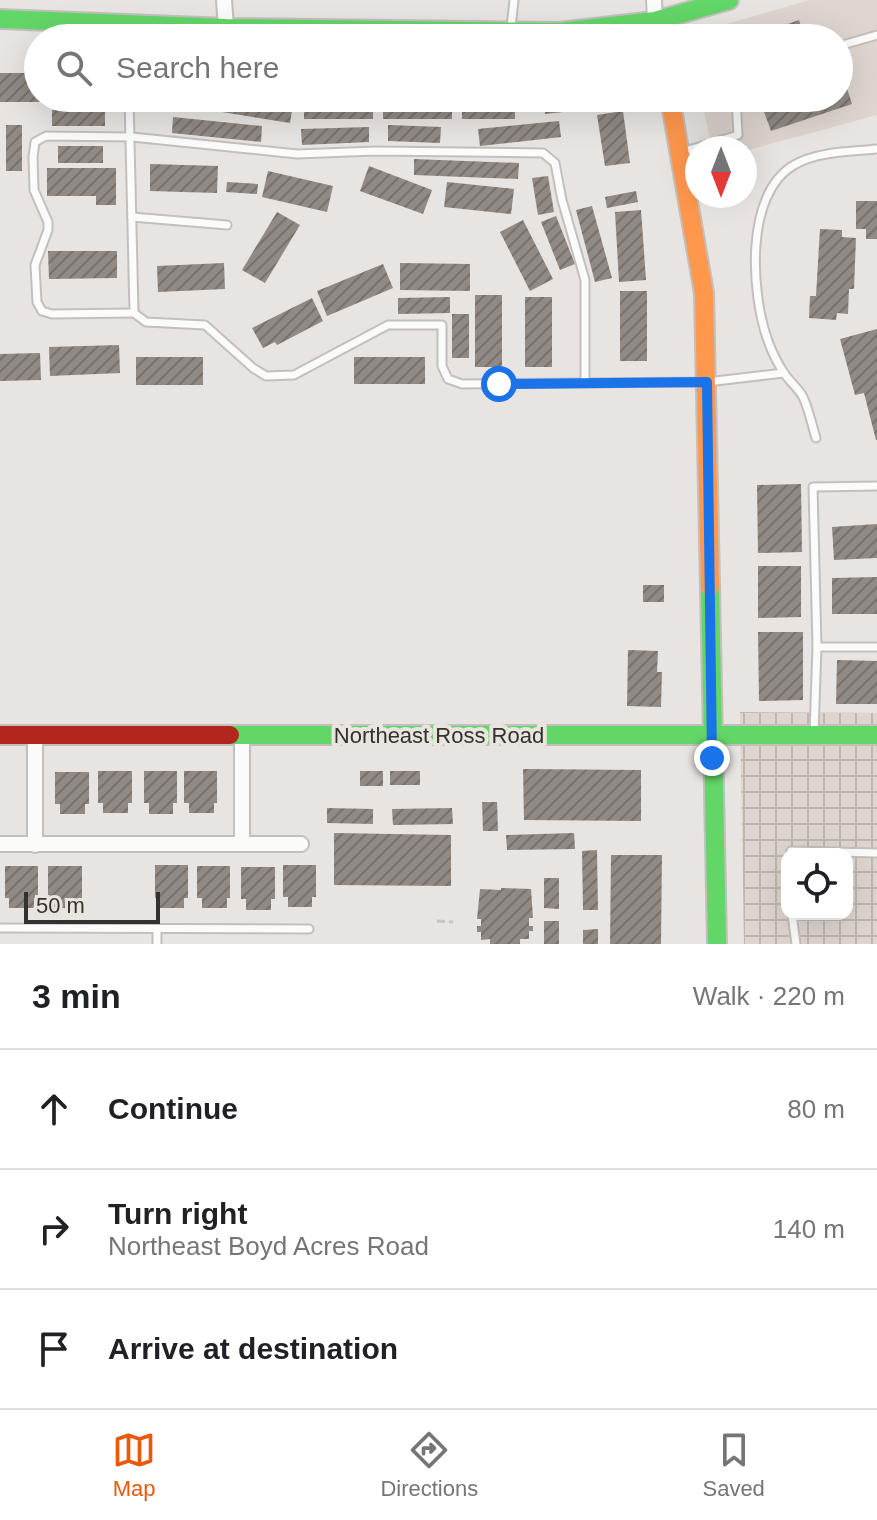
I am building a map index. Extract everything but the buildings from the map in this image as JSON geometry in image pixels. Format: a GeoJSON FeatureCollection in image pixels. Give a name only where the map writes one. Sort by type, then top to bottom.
{"type":"FeatureCollection","features":[{"type":"Feature","properties":{"kind":"street"},"geometry":{"type":"LineString","coordinates":[[224,0],[226,24]]}},
{"type":"Feature","properties":{"kind":"street"},"geometry":{"type":"LineString","coordinates":[[654,0],[656,24]]}},
{"type":"Feature","properties":{"kind":"street"},"geometry":{"type":"LineString","coordinates":[[671,24],[729,0]]}},
{"type":"Feature","properties":{"kind":"street"},"geometry":{"type":"LineString","coordinates":[[0,19],[52,24]]}},
{"type":"Feature","properties":{"kind":"street"},"geometry":{"type":"LineString","coordinates":[[673,112],[704,293],[717,944]]}},
{"type":"Feature","properties":{"kind":"street","name":"Northeast Ross Road"},"geometry":{"type":"LineString","coordinates":[[0,735],[877,735]]}},
{"type":"Feature","properties":{"kind":"street"},"geometry":{"type":"LineString","coordinates":[[35,736],[35,845]]}},
{"type":"Feature","properties":{"kind":"street"},"geometry":{"type":"LineString","coordinates":[[242,736],[242,844]]}},
{"type":"Feature","properties":{"kind":"street"},"geometry":{"type":"LineString","coordinates":[[0,844],[301,844]]}},
{"type":"Feature","properties":{"kind":"lane"},"geometry":{"type":"LineString","coordinates":[[512,24],[514,0]]}},
{"type":"Feature","properties":{"kind":"lane"},"geometry":{"type":"LineString","coordinates":[[853,42],[877,35]]}},
{"type":"Feature","properties":{"kind":"lane"},"geometry":{"type":"LineString","coordinates":[[130,112],[134,313]]}},
{"type":"Feature","properties":{"kind":"lane"},"geometry":{"type":"LineString","coordinates":[[682,152],[738,135],[737,112]]}},
{"type":"Feature","properties":{"kind":"lane"},"geometry":{"type":"LineString","coordinates":[[585,382],[585,280],[562,200],[555,163],[543,153],[375,151],[297,154],[132,137],[46,136],[35,142],[34,190],[48,222],[35,265],[37,302],[42,311],[52,314],[134,313],[146,322],[205,325],[266,376],[294,375],[388,325],[442,325],[442,366],[448,379],[462,384],[707,382],[784,373]]}},
{"type":"Feature","properties":{"kind":"lane"},"geometry":{"type":"LineString","coordinates":[[816,438],[803,396],[784,373],[769,344],[758,308],[756,270],[763,208],[773,182],[793,165],[817,155],[877,149]]}},
{"type":"Feature","properties":{"kind":"lane"},"geometry":{"type":"LineString","coordinates":[[132,217],[227,225]]}},
{"type":"Feature","properties":{"kind":"lane"},"geometry":{"type":"LineString","coordinates":[[814,735],[817,647],[813,487],[877,486]]}},
{"type":"Feature","properties":{"kind":"lane"},"geometry":{"type":"LineString","coordinates":[[817,647],[877,647]]}},
{"type":"Feature","properties":{"kind":"lane"},"geometry":{"type":"LineString","coordinates":[[853,852],[877,853]]}},
{"type":"Feature","properties":{"kind":"lane"},"geometry":{"type":"LineString","coordinates":[[793,920],[796,944]]}},
{"type":"Feature","properties":{"kind":"lane"},"geometry":{"type":"LineString","coordinates":[[0,928],[309,929]]}},
{"type":"Feature","properties":{"kind":"lane"},"geometry":{"type":"LineString","coordinates":[[157,929],[157,944]]}},
{"type":"Feature","properties":{"kind":"path"},"geometry":{"type":"LineString","coordinates":[[437,921],[453,922]]}},
{"type":"Feature","properties":{"kind":"shaded area"},"geometry":{"type":"Polygon","coordinates":[[[810,0],[877,0],[877,115],[757,148],[757,136],[709,136],[704,112],[853,112],[853,24],[726,24],[810,0]]]}},
{"type":"Feature","properties":{"kind":"shaded area"},"geometry":{"type":"Polygon","coordinates":[[[740,712],[877,713],[877,944],[744,944],[740,712]]]}},
{"type":"Feature","properties":{"kind":"traffic: fast"},"geometry":{"type":"LineString","coordinates":[[629,24],[655,21],[729,0]]}},
{"type":"Feature","properties":{"kind":"traffic: fast"},"geometry":{"type":"LineString","coordinates":[[0,19],[126,24]]}},
{"type":"Feature","properties":{"kind":"traffic: fast"},"geometry":{"type":"LineString","coordinates":[[710,587],[717,944]]}},
{"type":"Feature","properties":{"kind":"traffic: fast"},"geometry":{"type":"LineString","coordinates":[[230,735],[877,735]]}},
{"type":"Feature","properties":{"kind":"traffic: slow"},"geometry":{"type":"LineString","coordinates":[[672,112],[704,293],[710,587]]}},
{"type":"Feature","properties":{"kind":"traffic: jam"},"geometry":{"type":"LineString","coordinates":[[0,735],[230,735]]}},
{"type":"Feature","properties":{"kind":"route"},"geometry":{"type":"LineString","coordinates":[[499,384],[707,382],[712,758]]}}]}
